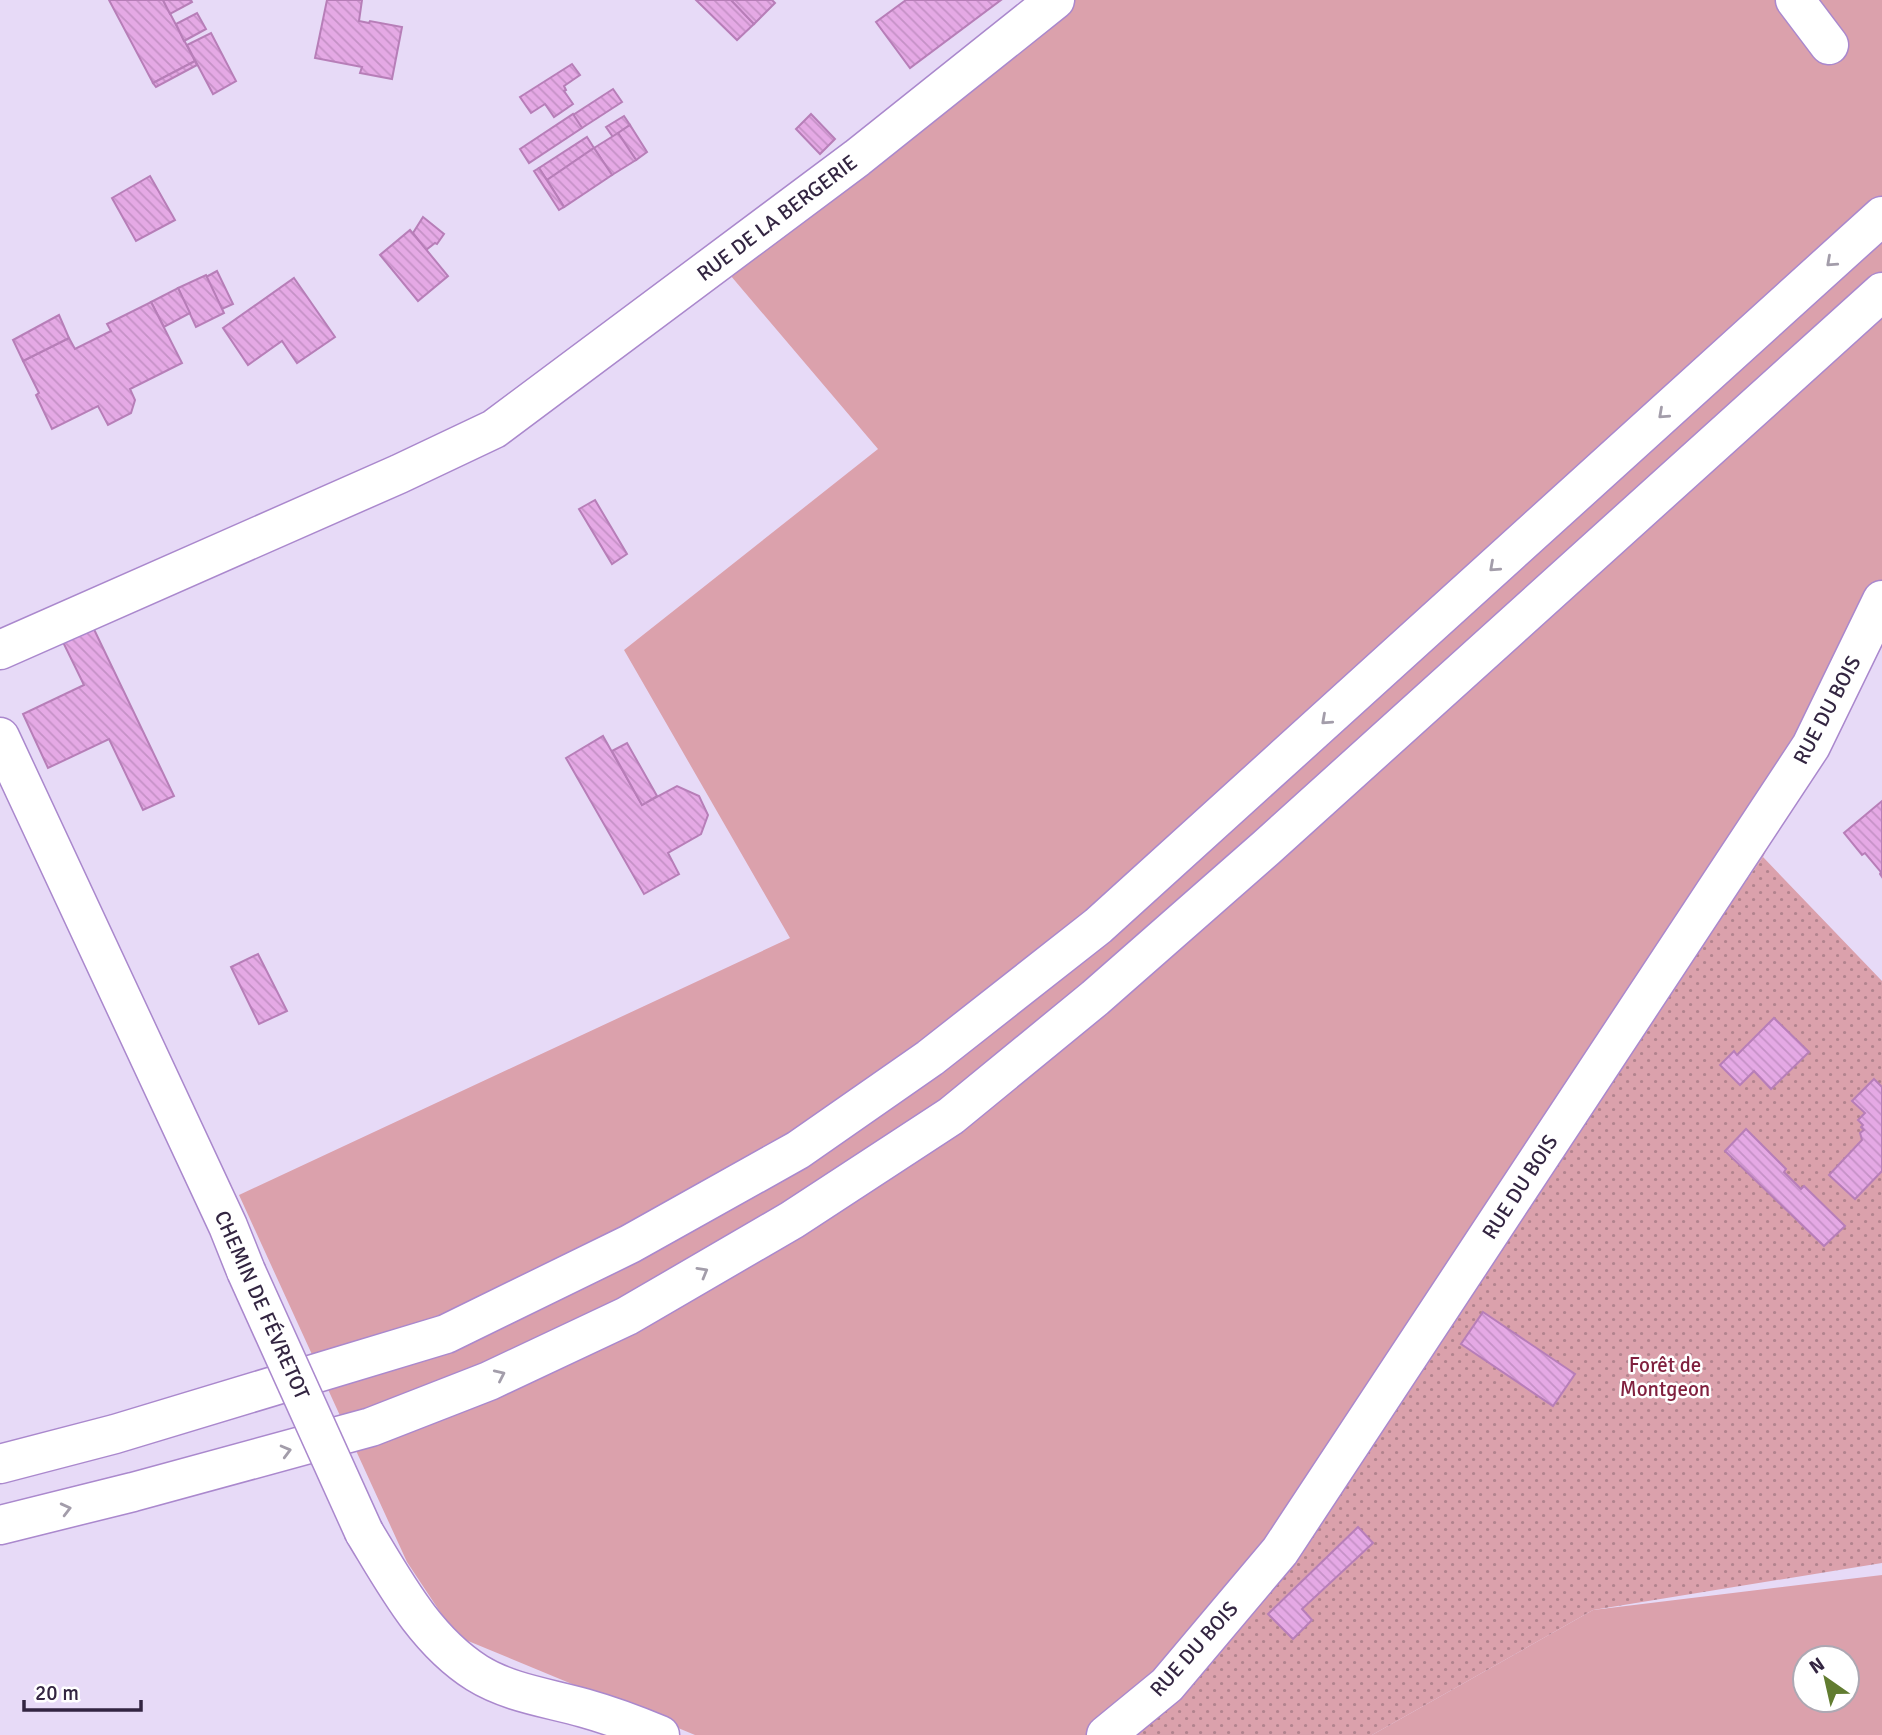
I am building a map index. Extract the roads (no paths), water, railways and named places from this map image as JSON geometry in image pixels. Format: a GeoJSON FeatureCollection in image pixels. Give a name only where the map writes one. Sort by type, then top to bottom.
{"type":"FeatureCollection","features":[{"type":"Feature","properties":{"kind":"main road","name":"RUE DE LA BERGERIE"},"geometry":{"type":"LineString","coordinates":[[0,650],[376,485],[495,429],[857,159],[1055,0]]}},
{"type":"Feature","properties":{"kind":"main road"},"geometry":{"type":"LineString","coordinates":[[1795,0],[1829,45]]}},
{"type":"Feature","properties":{"kind":"main road"},"geometry":{"type":"LineString","coordinates":[[0,1464],[115,1434],[446,1334],[630,1244],[798,1150],[930,1058],[1098,926],[1882,216]]}},
{"type":"Feature","properties":{"kind":"main road"},"geometry":{"type":"LineString","coordinates":[[0,1525],[371,1427],[489,1381],[627,1316],[792,1220],[951,1116],[1095,998],[1246,866],[1882,292]]}},
{"type":"Feature","properties":{"kind":"main road","name":"RUE DU BOIS"},"geometry":{"type":"LineString","coordinates":[[1106,1735],[1167,1685],[1280,1551],[1811,746],[1882,600]]}},
{"type":"Feature","properties":{"kind":"main road","name":"CHEMIN DE FÉVRETOT"},"geometry":{"type":"LineString","coordinates":[[0,737],[228,1226],[364,1532],[402,1594],[438,1640],[478,1673],[519,1691],[587,1709],[660,1735]]}},
{"type":"Feature","properties":{"kind":"park label","name":"Forêt de Montgeon"},"geometry":{"type":"Point","coordinates":[1665,1377]}}]}
